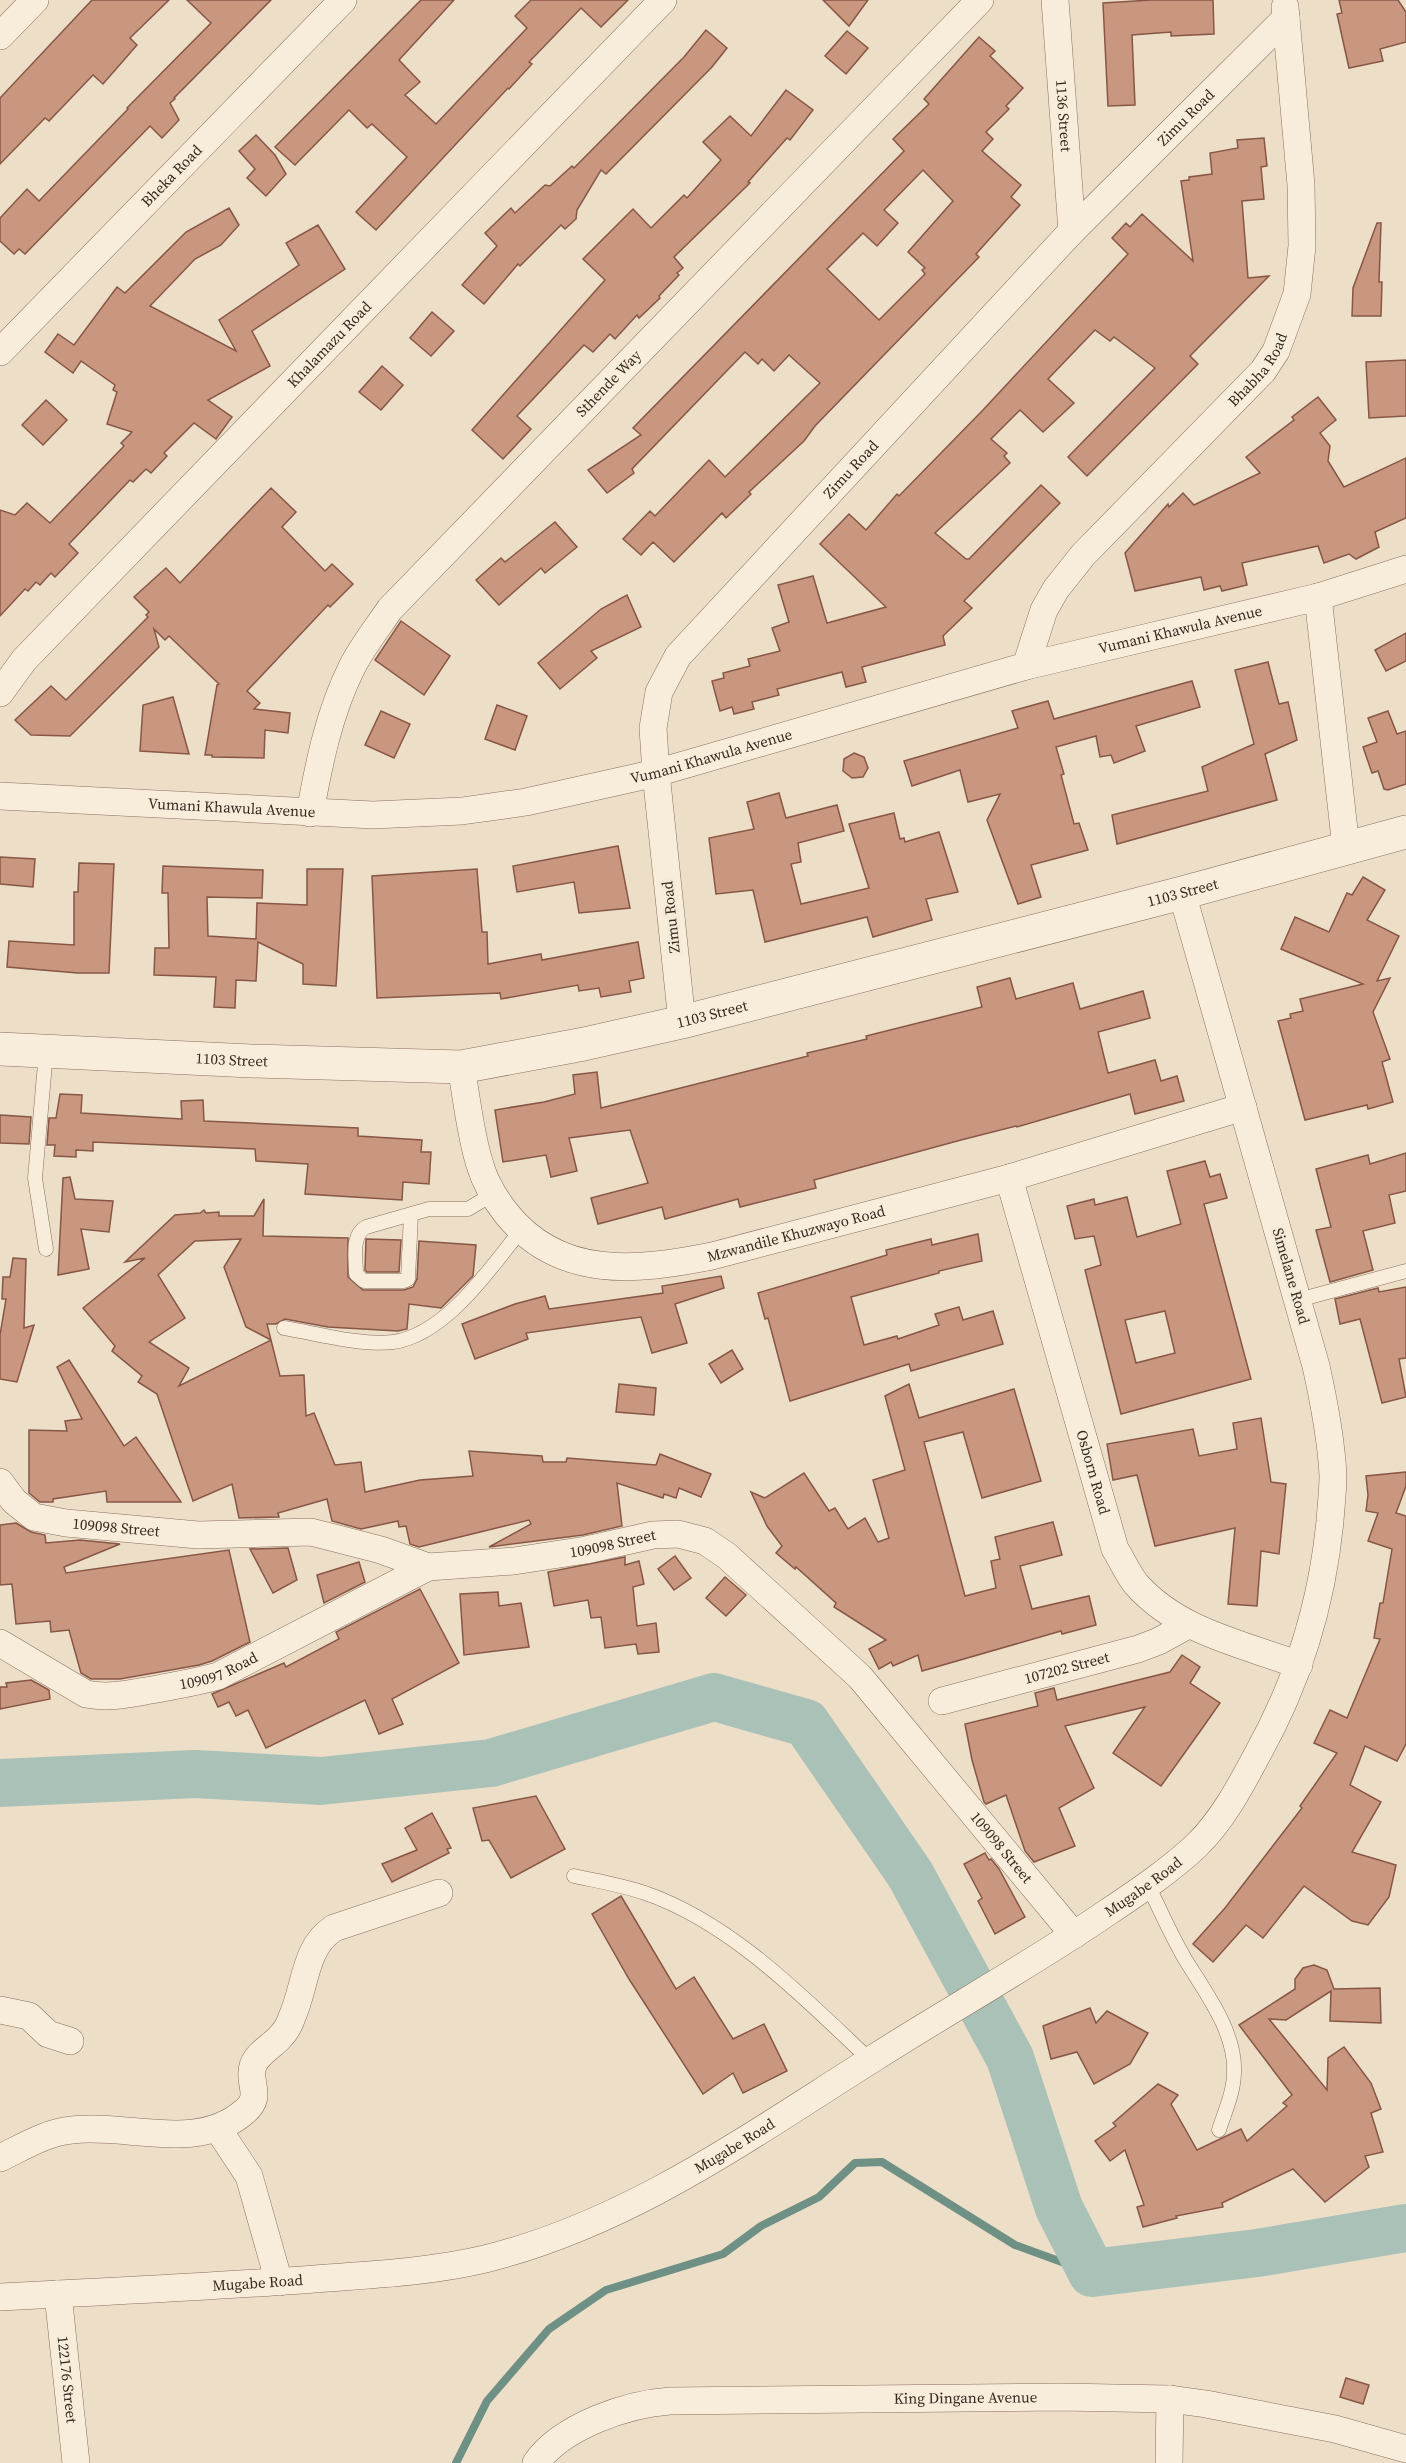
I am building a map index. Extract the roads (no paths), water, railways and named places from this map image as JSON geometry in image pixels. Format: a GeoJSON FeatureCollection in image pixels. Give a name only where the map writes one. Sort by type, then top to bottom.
{"type":"FeatureCollection","features":[{"type":"Feature","properties":{"kind":"street"},"geometry":{"type":"LineString","coordinates":[[0,36],[35,0]]}},
{"type":"Feature","properties":{"kind":"street","name":"Bheka Road"},"geometry":{"type":"LineString","coordinates":[[0,352],[343,0]]}},
{"type":"Feature","properties":{"kind":"street","name":"Khalamazu Road"},"geometry":{"type":"LineString","coordinates":[[0,693],[32,651],[663,0]]}},
{"type":"Feature","properties":{"kind":"street","name":"Sthende Way"},"geometry":{"type":"LineString","coordinates":[[310,813],[320,757],[333,714],[352,666],[390,609],[981,0]]}},
{"type":"Feature","properties":{"kind":"street","name":"1136 Street"},"geometry":{"type":"LineString","coordinates":[[1055,0],[1072,231]]}},
{"type":"Feature","properties":{"kind":"street","name":"Zimu Road"},"geometry":{"type":"LineString","coordinates":[[682,1022],[653,728],[659,692],[678,656],[1072,231],[1286,9]]}},
{"type":"Feature","properties":{"kind":"street","name":"Bhabha Road"},"geometry":{"type":"LineString","coordinates":[[1026,666],[1038,626],[1056,589],[1083,555],[1263,371],[1282,338],[1297,294],[1302,246],[1301,185],[1286,9]]}},
{"type":"Feature","properties":{"kind":"street","name":"Vumani Khawula Avenue"},"geometry":{"type":"LineString","coordinates":[[0,796],[373,815],[462,811],[526,802],[656,773],[1026,666],[1317,597],[1406,569]]}},
{"type":"Feature","properties":{"kind":"street"},"geometry":{"type":"LineString","coordinates":[[1317,597],[1346,848]]}},
{"type":"Feature","properties":{"kind":"street","name":"1103 Street"},"geometry":{"type":"LineString","coordinates":[[0,1049],[251,1061],[461,1067],[584,1044],[682,1022],[1182,893],[1406,832]]}},
{"type":"Feature","properties":{"kind":"street","name":"Simelane Road"},"geometry":{"type":"LineString","coordinates":[[1182,893],[1298,1300],[1327,1416],[1333,1480],[1327,1555],[1315,1617],[1299,1665]]}},
{"type":"Feature","properties":{"kind":"street","name":"Mzwandile Khuzwayo Road"},"geometry":{"type":"LineString","coordinates":[[461,1067],[480,1166],[493,1194],[521,1230],[550,1251],[583,1263],[620,1268],[667,1265],[712,1256],[1009,1178],[1243,1107]]}},
{"type":"Feature","properties":{"kind":"street","name":"Osborn Road"},"geometry":{"type":"LineString","coordinates":[[1009,1178],[1115,1549],[1136,1583],[1162,1608],[1188,1625],[1299,1665]]}},
{"type":"Feature","properties":{"kind":"street","name":"109098 Street"},"geometry":{"type":"LineString","coordinates":[[0,1482],[15,1501],[34,1517],[66,1523],[198,1535],[311,1532],[371,1547],[428,1567],[514,1561],[586,1550],[653,1535],[678,1534],[705,1541],[727,1556],[860,1677],[1074,1935]]}},
{"type":"Feature","properties":{"kind":"street","name":"109097 Road"},"geometry":{"type":"LineString","coordinates":[[0,1643],[86,1694],[127,1695],[199,1682],[218,1676],[428,1567]]}},
{"type":"Feature","properties":{"kind":"street","name":"107202 Street"},"geometry":{"type":"LineString","coordinates":[[942,1701],[1138,1649],[1159,1641],[1188,1625]]}},
{"type":"Feature","properties":{"kind":"street","name":"Mugabe Road"},"geometry":{"type":"LineString","coordinates":[[0,2297],[279,2282],[432,2268],[483,2259],[545,2241],[609,2216],[687,2176],[927,2024],[992,1987],[1148,1885],[1196,1846],[1232,1800],[1278,1717],[1299,1665]]}},
{"type":"Feature","properties":{"kind":"street"},"geometry":{"type":"LineString","coordinates":[[0,2158],[45,2137],[75,2129],[112,2129],[188,2135],[218,2129],[245,2112],[254,2099],[252,2067],[256,2059],[282,2035],[292,2016],[315,1946],[322,1936],[334,1928],[439,1893]]}},
{"type":"Feature","properties":{"kind":"street"},"geometry":{"type":"LineString","coordinates":[[0,2010],[29,2016],[48,2034],[70,2042]]}},
{"type":"Feature","properties":{"kind":"street"},"geometry":{"type":"LineString","coordinates":[[218,2129],[249,2176],[279,2282]]}},
{"type":"Feature","properties":{"kind":"street","name":"122176 Street"},"geometry":{"type":"LineString","coordinates":[[58,2294],[76,2463]]}},
{"type":"Feature","properties":{"kind":"street","name":"King Dingane Avenue"},"geometry":{"type":"LineString","coordinates":[[536,2463],[555,2444],[604,2414],[643,2403],[1036,2397],[1170,2399],[1335,2429],[1406,2449]]}},
{"type":"Feature","properties":{"kind":"street"},"geometry":{"type":"LineString","coordinates":[[1170,2399],[1170,2463]]}},
{"type":"Feature","properties":{"kind":"lane"},"geometry":{"type":"LineString","coordinates":[[46,1052],[35,1178],[46,1250]]}},
{"type":"Feature","properties":{"kind":"lane"},"geometry":{"type":"LineString","coordinates":[[411,1214],[408,1279],[404,1281],[364,1281],[359,1278],[356,1274],[356,1238],[359,1231],[366,1227],[411,1214],[429,1209],[468,1209],[493,1194]]}},
{"type":"Feature","properties":{"kind":"lane"},"geometry":{"type":"LineString","coordinates":[[284,1328],[375,1342],[408,1339],[424,1332],[475,1289],[521,1230]]}},
{"type":"Feature","properties":{"kind":"lane"},"geometry":{"type":"LineString","coordinates":[[1298,1300],[1406,1271]]}},
{"type":"Feature","properties":{"kind":"lane"},"geometry":{"type":"LineString","coordinates":[[574,1876],[645,1893],[689,1914],[730,1938],[794,1988],[870,2060]]}},
{"type":"Feature","properties":{"kind":"lane"},"geometry":{"type":"LineString","coordinates":[[1148,1885],[1166,1923],[1213,2007],[1233,2052],[1232,2092],[1219,2130]]}},
{"type":"Feature","properties":{"kind":"waterway"},"geometry":{"type":"LineString","coordinates":[[0,1783],[195,1774],[321,1781],[491,1763],[714,1697],[806,1723],[910,1874],[1010,2058],[1059,2208],[1092,2273],[1257,2253],[1406,2228]]}},
{"type":"Feature","properties":{"kind":"waterway"},"geometry":{"type":"LineString","coordinates":[[456,2463],[487,2401],[549,2329],[606,2290],[723,2254],[761,2226],[819,2197],[855,2163],[882,2162],[1015,2245],[1092,2273]]}}]}
